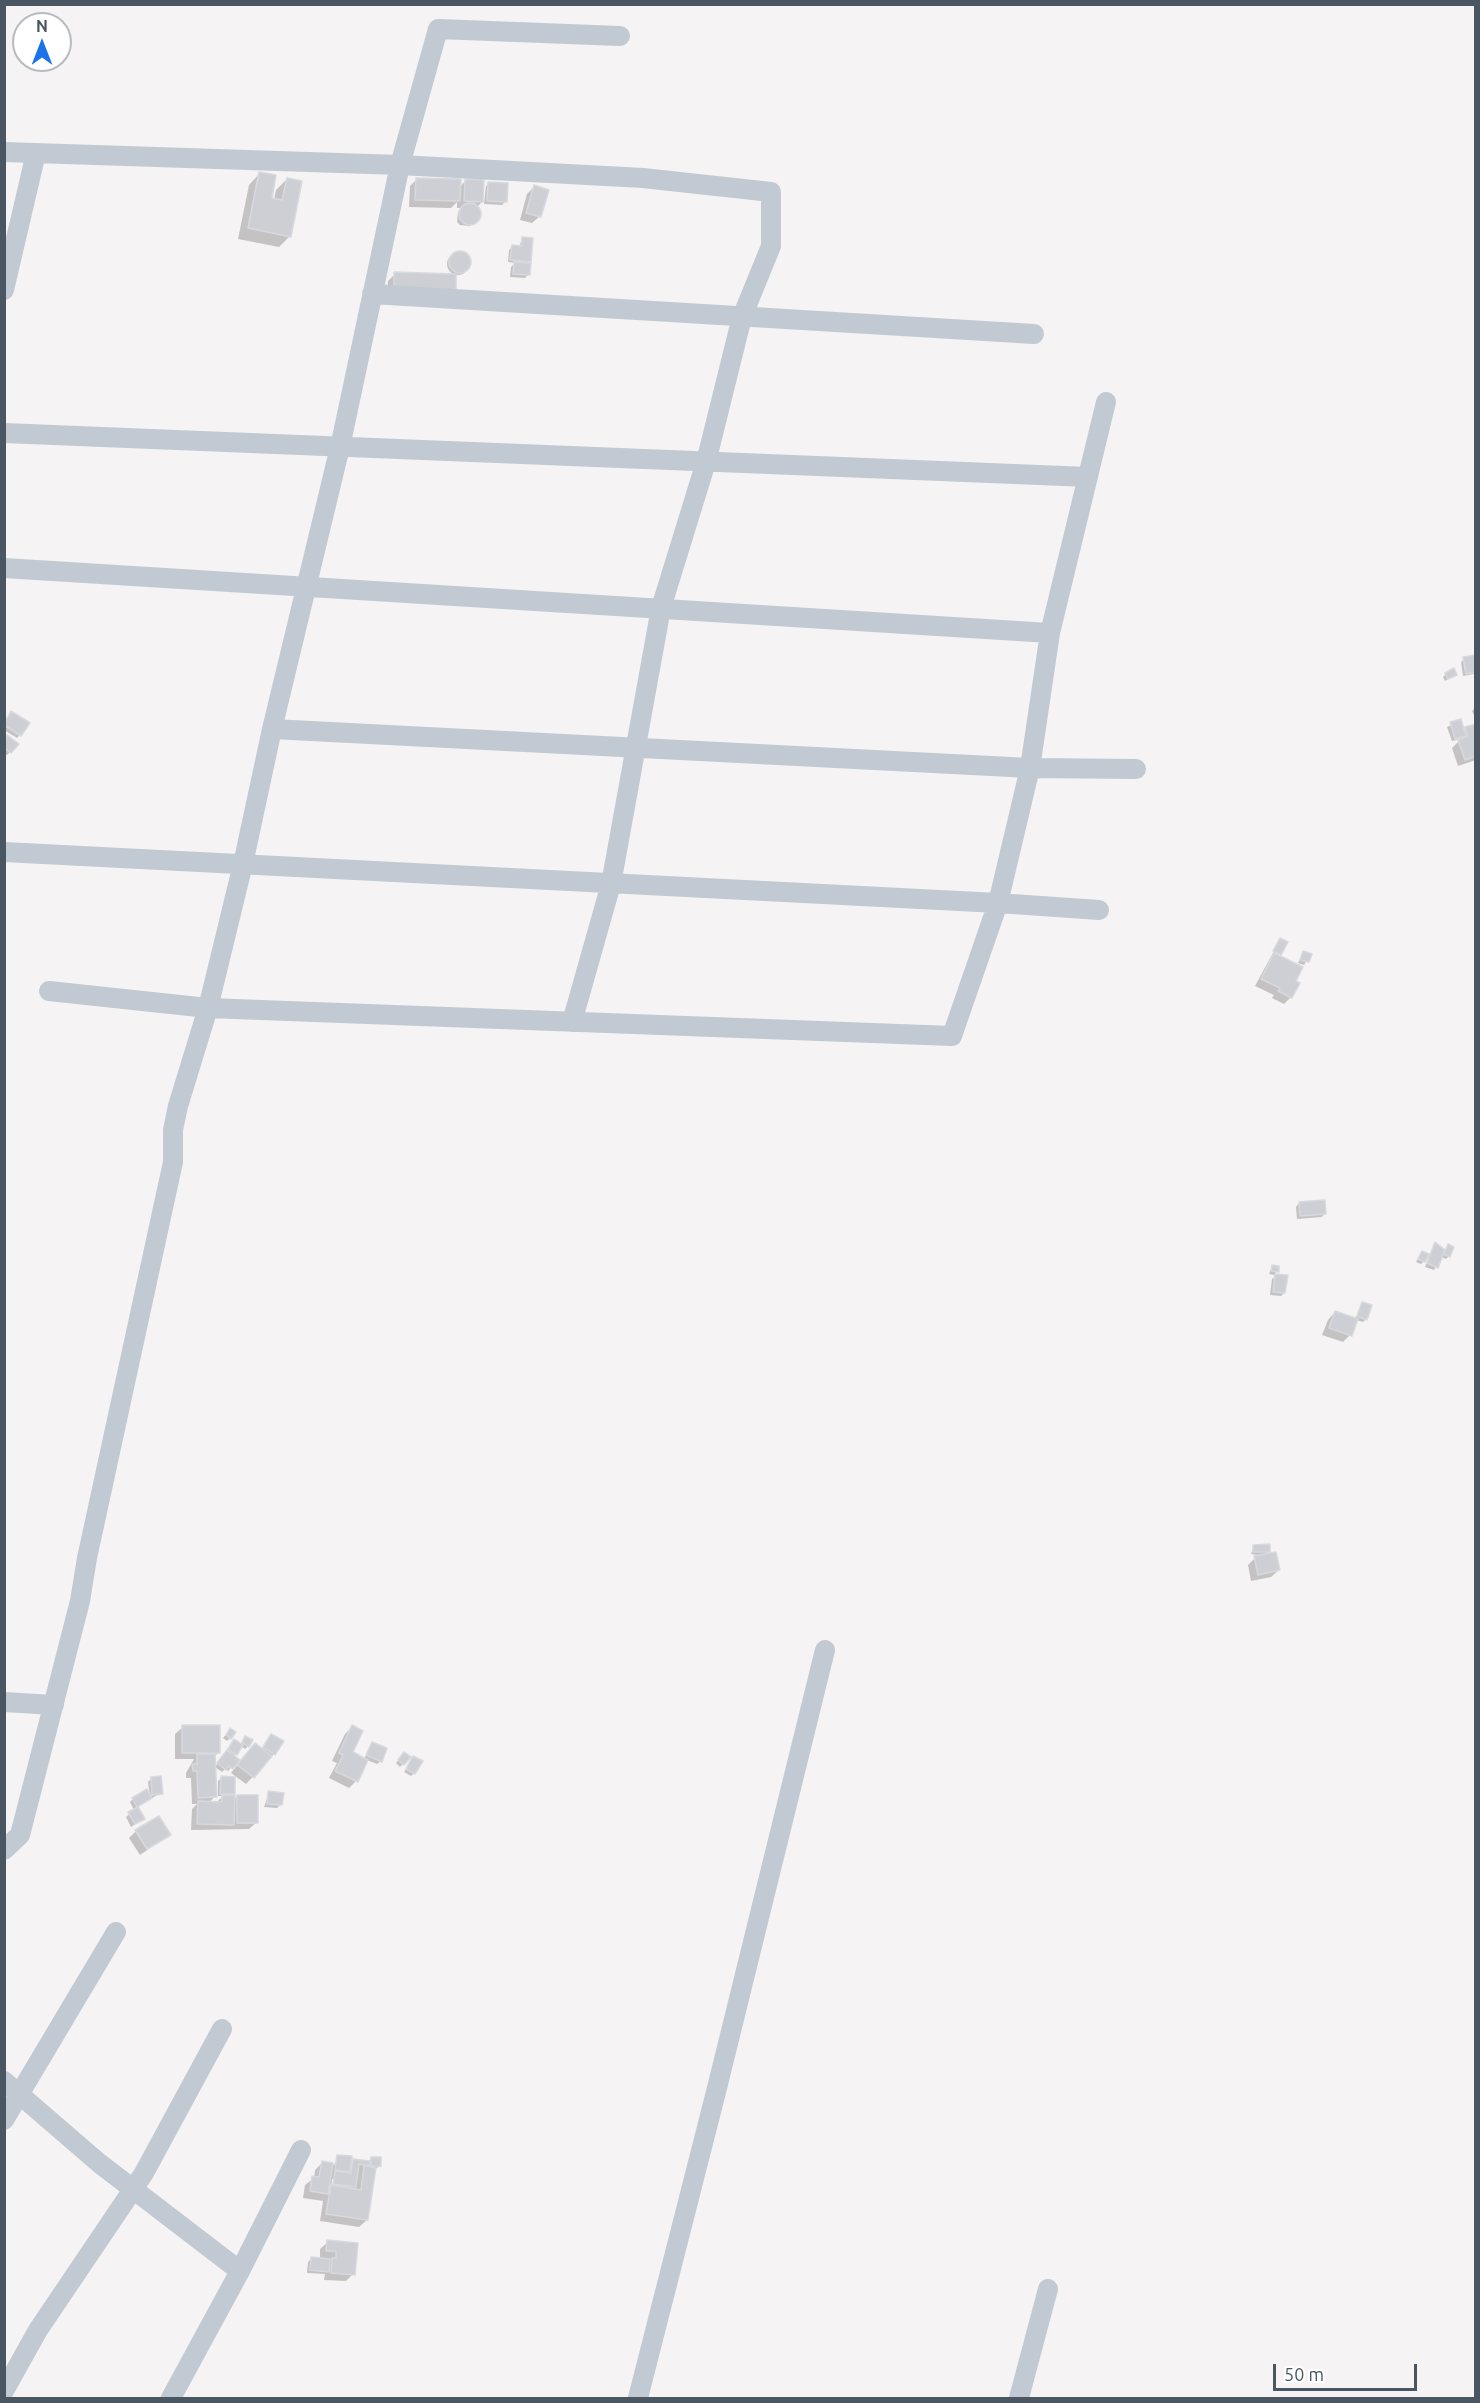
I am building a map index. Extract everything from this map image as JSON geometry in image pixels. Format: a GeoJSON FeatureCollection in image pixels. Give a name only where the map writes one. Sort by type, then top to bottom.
{"type":"FeatureCollection","features":[{"type":"Feature","properties":{"kind":"street"},"geometry":{"type":"LineString","coordinates":[[4,1850],[12,1833],[54,1705],[80,1601],[87,1558],[173,1162],[173,1130],[208,1008],[243,864],[272,729],[340,447],[400,165],[438,28],[620,36]]}},
{"type":"Feature","properties":{"kind":"street"},"geometry":{"type":"LineString","coordinates":[[4,152],[400,165],[654,179],[771,192],[771,246],[742,317],[706,462],[661,608],[611,884],[572,1022]]}},
{"type":"Feature","properties":{"kind":"street"},"geometry":{"type":"LineString","coordinates":[[4,290],[36,153]]}},
{"type":"Feature","properties":{"kind":"street"},"geometry":{"type":"LineString","coordinates":[[372,294],[1034,334]]}},
{"type":"Feature","properties":{"kind":"street"},"geometry":{"type":"LineString","coordinates":[[49,992],[208,1008],[952,1036],[998,903],[1030,768],[1050,633],[1106,402]]}},
{"type":"Feature","properties":{"kind":"street"},"geometry":{"type":"LineString","coordinates":[[4,433],[1088,477]]}},
{"type":"Feature","properties":{"kind":"street"},"geometry":{"type":"LineString","coordinates":[[4,568],[307,585],[1050,633]]}},
{"type":"Feature","properties":{"kind":"street"},"geometry":{"type":"LineString","coordinates":[[272,729],[1030,768],[1136,769]]}},
{"type":"Feature","properties":{"kind":"street"},"geometry":{"type":"LineString","coordinates":[[4,852],[1098,910]]}},
{"type":"Feature","properties":{"kind":"street"},"geometry":{"type":"LineString","coordinates":[[638,2398],[825,1650]]}},
{"type":"Feature","properties":{"kind":"street"},"geometry":{"type":"LineString","coordinates":[[4,1702],[54,1705]]}},
{"type":"Feature","properties":{"kind":"street"},"geometry":{"type":"LineString","coordinates":[[4,2120],[116,1932]]}},
{"type":"Feature","properties":{"kind":"street"},"geometry":{"type":"LineString","coordinates":[[4,2391],[38,2330],[134,2187],[222,2029]]}},
{"type":"Feature","properties":{"kind":"street"},"geometry":{"type":"LineString","coordinates":[[4,2081],[99,2163],[134,2187],[240,2271]]}},
{"type":"Feature","properties":{"kind":"street"},"geometry":{"type":"LineString","coordinates":[[171,2398],[240,2271],[301,2150]]}},
{"type":"Feature","properties":{"kind":"street"},"geometry":{"type":"LineString","coordinates":[[1019,2398],[1048,2289]]}},
{"type":"Feature","properties":{"kind":"building"},"geometry":{"type":"Polygon","coordinates":[[[259,172],[276,175],[272,198],[282,200],[287,178],[302,181],[291,237],[248,228],[259,172]]]}},
{"type":"Feature","properties":{"kind":"building"},"geometry":{"type":"Polygon","coordinates":[[[416,178],[461,179],[460,201],[415,200],[416,178]]]}},
{"type":"Feature","properties":{"kind":"building"},"geometry":{"type":"Polygon","coordinates":[[[465,179],[484,180],[483,202],[464,201],[465,179]]]}},
{"type":"Feature","properties":{"kind":"building"},"geometry":{"type":"Polygon","coordinates":[[[488,182],[508,183],[507,202],[487,201],[488,182]]]}},
{"type":"Feature","properties":{"kind":"building"},"geometry":{"type":"Polygon","coordinates":[[[534,185],[549,190],[541,217],[526,213],[534,185]]]}},
{"type":"Feature","properties":{"kind":"building"},"geometry":{"type":"Polygon","coordinates":[[[470,203],[478,206],[481,214],[478,222],[470,225],[462,222],[459,214],[462,206],[470,203]]]}},
{"type":"Feature","properties":{"kind":"building"},"geometry":{"type":"Polygon","coordinates":[[[522,237],[533,238],[531,262],[510,260],[512,245],[521,246],[522,237]]]}},
{"type":"Feature","properties":{"kind":"building"},"geometry":{"type":"Polygon","coordinates":[[[460,251],[468,254],[471,262],[468,270],[460,273],[452,270],[449,262],[452,254],[460,251]]]}},
{"type":"Feature","properties":{"kind":"building"},"geometry":{"type":"Polygon","coordinates":[[[514,262],[531,263],[530,275],[513,274],[514,262]]]}},
{"type":"Feature","properties":{"kind":"building"},"geometry":{"type":"Polygon","coordinates":[[[394,272],[456,274],[456,293],[394,292],[394,272]]]}},
{"type":"Feature","properties":{"kind":"building"},"geometry":{"type":"Polygon","coordinates":[[[1476,655],[1476,672],[1466,674],[1463,657],[1476,655]]]}},
{"type":"Feature","properties":{"kind":"building"},"geometry":{"type":"Polygon","coordinates":[[[1454,668],[1457,675],[1448,679],[1445,673],[1454,668]]]}},
{"type":"Feature","properties":{"kind":"building"},"geometry":{"type":"Polygon","coordinates":[[[11,711],[30,723],[21,736],[4,725],[11,711]]]}},
{"type":"Feature","properties":{"kind":"building"},"geometry":{"type":"Polygon","coordinates":[[[1461,719],[1466,736],[1455,739],[1450,722],[1461,719]]]}},
{"type":"Feature","properties":{"kind":"building"},"geometry":{"type":"Polygon","coordinates":[[[1476,724],[1476,756],[1465,760],[1458,740],[1468,736],[1465,727],[1476,724]]]}},
{"type":"Feature","properties":{"kind":"building"},"geometry":{"type":"Polygon","coordinates":[[[7,735],[19,744],[11,753],[4,748],[7,735]]]}},
{"type":"Feature","properties":{"kind":"building"},"geometry":{"type":"Polygon","coordinates":[[[1280,938],[1288,942],[1281,955],[1273,951],[1280,938]]]}},
{"type":"Feature","properties":{"kind":"building"},"geometry":{"type":"Polygon","coordinates":[[[1303,951],[1312,954],[1309,962],[1300,960],[1303,951]]]}},
{"type":"Feature","properties":{"kind":"building"},"geometry":{"type":"Polygon","coordinates":[[[1274,953],[1303,967],[1296,981],[1300,983],[1292,998],[1278,991],[1280,988],[1261,979],[1274,953]]]}},
{"type":"Feature","properties":{"kind":"building"},"geometry":{"type":"Polygon","coordinates":[[[1325,1200],[1326,1214],[1300,1216],[1299,1202],[1325,1200]]]}},
{"type":"Feature","properties":{"kind":"building"},"geometry":{"type":"Polygon","coordinates":[[[1435,1242],[1445,1250],[1438,1268],[1427,1263],[1435,1242]]]}},
{"type":"Feature","properties":{"kind":"building"},"geometry":{"type":"Polygon","coordinates":[[[1448,1244],[1454,1247],[1450,1257],[1444,1254],[1448,1244]]]}},
{"type":"Feature","properties":{"kind":"building"},"geometry":{"type":"Polygon","coordinates":[[[1422,1251],[1429,1254],[1425,1262],[1418,1259],[1422,1251]]]}},
{"type":"Feature","properties":{"kind":"building"},"geometry":{"type":"Polygon","coordinates":[[[1272,1265],[1279,1266],[1279,1272],[1271,1271],[1272,1265]]]}},
{"type":"Feature","properties":{"kind":"building"},"geometry":{"type":"Polygon","coordinates":[[[1275,1274],[1288,1275],[1285,1293],[1273,1292],[1275,1274]]]}},
{"type":"Feature","properties":{"kind":"building"},"geometry":{"type":"Polygon","coordinates":[[[1362,1302],[1372,1305],[1367,1320],[1357,1316],[1362,1302]]]}},
{"type":"Feature","properties":{"kind":"building"},"geometry":{"type":"Polygon","coordinates":[[[1335,1311],[1358,1319],[1352,1336],[1329,1328],[1335,1311]]]}},
{"type":"Feature","properties":{"kind":"building"},"geometry":{"type":"Polygon","coordinates":[[[1270,1544],[1270,1552],[1253,1552],[1253,1545],[1270,1544]]]}},
{"type":"Feature","properties":{"kind":"building"},"geometry":{"type":"Polygon","coordinates":[[[1276,1552],[1280,1570],[1258,1575],[1254,1556],[1276,1552]]]}},
{"type":"Feature","properties":{"kind":"building"},"geometry":{"type":"Polygon","coordinates":[[[182,1725],[220,1725],[220,1753],[182,1753],[182,1725]]]}},
{"type":"Feature","properties":{"kind":"building"},"geometry":{"type":"Polygon","coordinates":[[[352,1725],[363,1731],[353,1752],[368,1760],[358,1782],[335,1771],[343,1755],[339,1753],[352,1725]]]}},
{"type":"Feature","properties":{"kind":"building"},"geometry":{"type":"Polygon","coordinates":[[[230,1728],[236,1732],[231,1739],[226,1735],[230,1728]]]}},
{"type":"Feature","properties":{"kind":"building"},"geometry":{"type":"Polygon","coordinates":[[[271,1734],[284,1741],[275,1755],[263,1747],[271,1734]]]}},
{"type":"Feature","properties":{"kind":"building"},"geometry":{"type":"Polygon","coordinates":[[[245,1736],[253,1740],[249,1747],[242,1742],[245,1736]]]}},
{"type":"Feature","properties":{"kind":"building"},"geometry":{"type":"Polygon","coordinates":[[[234,1739],[243,1745],[237,1755],[228,1749],[234,1739]]]}},
{"type":"Feature","properties":{"kind":"building"},"geometry":{"type":"Polygon","coordinates":[[[372,1742],[387,1748],[382,1762],[366,1755],[372,1742]]]}},
{"type":"Feature","properties":{"kind":"building"},"geometry":{"type":"Polygon","coordinates":[[[255,1743],[272,1756],[254,1778],[237,1765],[255,1743]]]}},
{"type":"Feature","properties":{"kind":"building"},"geometry":{"type":"Polygon","coordinates":[[[227,1750],[240,1760],[233,1769],[229,1766],[226,1770],[217,1763],[227,1750]]]}},
{"type":"Feature","properties":{"kind":"building"},"geometry":{"type":"Polygon","coordinates":[[[404,1752],[411,1757],[404,1765],[398,1760],[404,1752]]]}},
{"type":"Feature","properties":{"kind":"building"},"geometry":{"type":"Polygon","coordinates":[[[197,1754],[215,1754],[217,1797],[198,1798],[197,1771],[193,1771],[192,1764],[197,1764],[197,1754]]]}},
{"type":"Feature","properties":{"kind":"building"},"geometry":{"type":"Polygon","coordinates":[[[413,1756],[423,1761],[415,1774],[406,1769],[413,1756]]]}},
{"type":"Feature","properties":{"kind":"building"},"geometry":{"type":"Polygon","coordinates":[[[161,1776],[163,1794],[152,1795],[151,1777],[161,1776]]]}},
{"type":"Feature","properties":{"kind":"building"},"geometry":{"type":"Polygon","coordinates":[[[221,1776],[235,1777],[235,1794],[220,1794],[221,1776]]]}},
{"type":"Feature","properties":{"kind":"building"},"geometry":{"type":"Polygon","coordinates":[[[147,1789],[152,1798],[137,1807],[132,1798],[147,1789]]]}},
{"type":"Feature","properties":{"kind":"building"},"geometry":{"type":"Polygon","coordinates":[[[268,1791],[284,1793],[282,1805],[267,1804],[268,1791]]]}},
{"type":"Feature","properties":{"kind":"building"},"geometry":{"type":"Polygon","coordinates":[[[222,1795],[235,1795],[234,1825],[197,1824],[198,1801],[222,1802],[222,1795]]]}},
{"type":"Feature","properties":{"kind":"building"},"geometry":{"type":"Polygon","coordinates":[[[237,1795],[258,1795],[258,1823],[237,1823],[237,1795]]]}},
{"type":"Feature","properties":{"kind":"building"},"geometry":{"type":"Polygon","coordinates":[[[138,1807],[145,1819],[135,1824],[128,1812],[138,1807]]]}},
{"type":"Feature","properties":{"kind":"building"},"geometry":{"type":"Polygon","coordinates":[[[159,1816],[171,1835],[147,1849],[135,1830],[159,1816]]]}},
{"type":"Feature","properties":{"kind":"building"},"geometry":{"type":"Polygon","coordinates":[[[337,2155],[352,2156],[350,2172],[335,2170],[337,2155]]]}},
{"type":"Feature","properties":{"kind":"building"},"geometry":{"type":"Polygon","coordinates":[[[371,2157],[381,2157],[381,2166],[371,2166],[371,2157]]]}},
{"type":"Feature","properties":{"kind":"building"},"geometry":{"type":"Polygon","coordinates":[[[353,2159],[370,2161],[369,2166],[359,2164],[356,2187],[333,2184],[335,2171],[351,2173],[353,2159]]]}},
{"type":"Feature","properties":{"kind":"building"},"geometry":{"type":"Polygon","coordinates":[[[322,2161],[333,2163],[328,2194],[310,2191],[312,2176],[319,2177],[322,2161]]]}},
{"type":"Feature","properties":{"kind":"building"},"geometry":{"type":"Polygon","coordinates":[[[364,2166],[376,2168],[368,2220],[326,2214],[331,2185],[361,2190],[364,2166]]]}},
{"type":"Feature","properties":{"kind":"building"},"geometry":{"type":"Polygon","coordinates":[[[327,2240],[358,2243],[355,2275],[331,2273],[332,2258],[336,2258],[336,2251],[326,2251],[327,2240]]]}},
{"type":"Feature","properties":{"kind":"building"},"geometry":{"type":"Polygon","coordinates":[[[311,2257],[330,2259],[329,2272],[310,2270],[311,2257]]]}}]}
